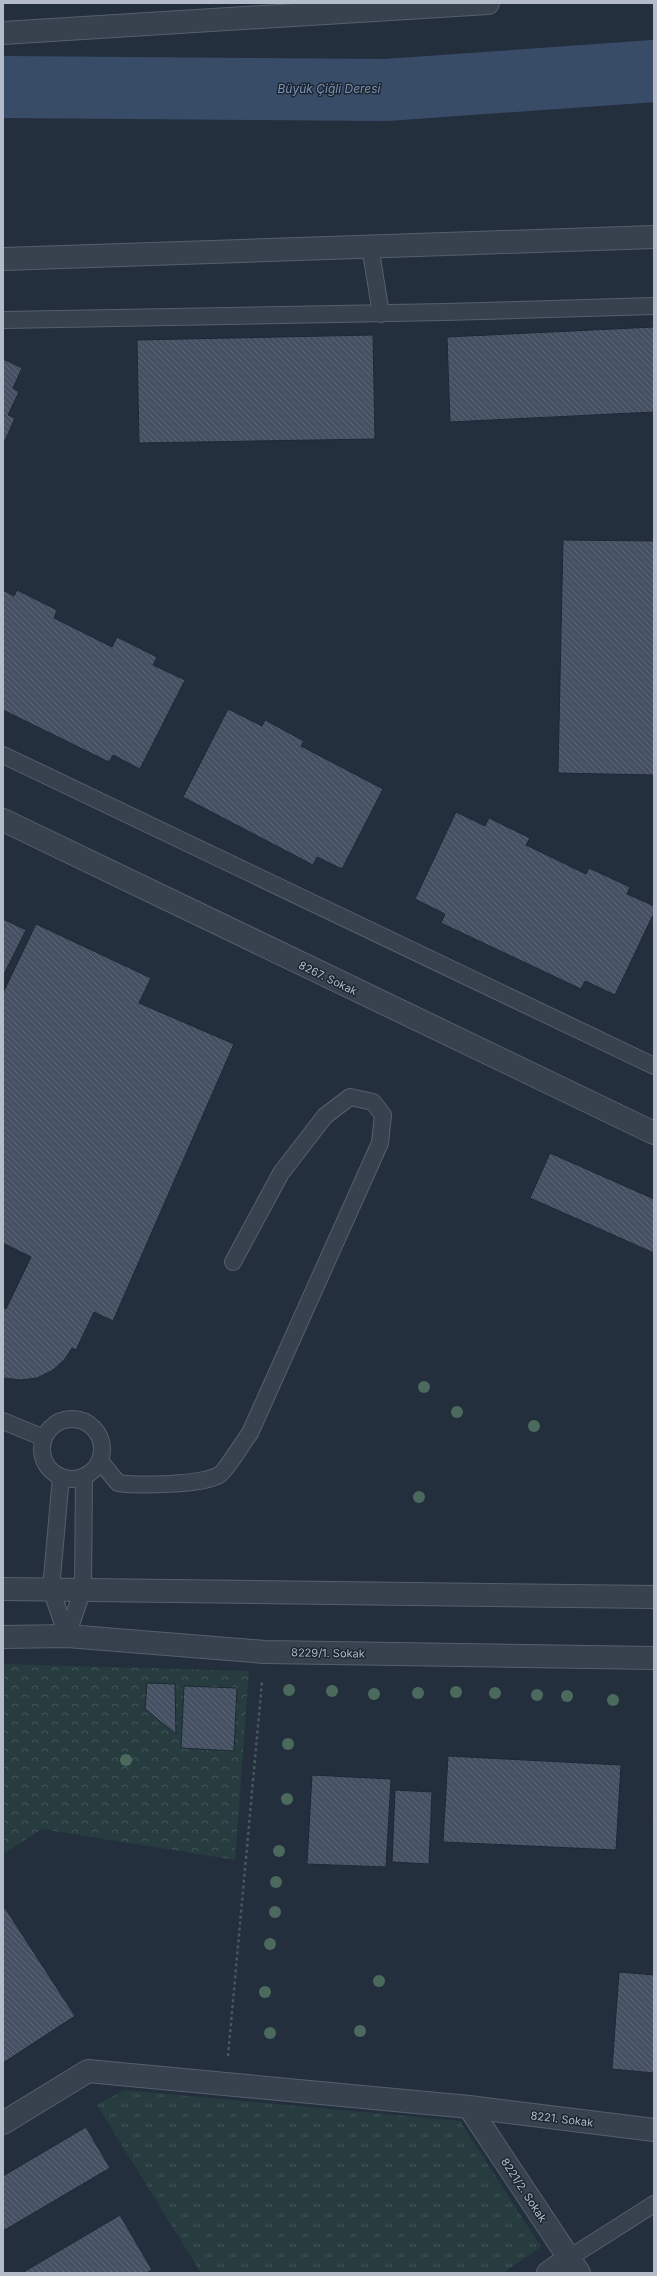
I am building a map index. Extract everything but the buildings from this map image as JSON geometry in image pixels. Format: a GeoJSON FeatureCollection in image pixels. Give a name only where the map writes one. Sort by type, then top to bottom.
{"type":"FeatureCollection","features":[{"type":"Feature","properties":{"kind":"street"},"geometry":{"type":"LineString","coordinates":[[3,33],[488,3]]}},
{"type":"Feature","properties":{"kind":"street"},"geometry":{"type":"LineString","coordinates":[[3,259],[654,236]]}},
{"type":"Feature","properties":{"kind":"street","name":"8267. Sokak"},"geometry":{"type":"LineString","coordinates":[[3,820],[654,1133]]}},
{"type":"Feature","properties":{"kind":"street"},"geometry":{"type":"LineString","coordinates":[[3,1589],[654,1597]]}},
{"type":"Feature","properties":{"kind":"street","name":"8229/1. Sokak"},"geometry":{"type":"LineString","coordinates":[[3,1637],[67,1636],[265,1652],[654,1658]]}},
{"type":"Feature","properties":{"kind":"street","name":"8221. Sokak"},"geometry":{"type":"LineString","coordinates":[[3,2123],[88,2071],[469,2107],[654,2130]]}},
{"type":"Feature","properties":{"kind":"street","name":"8221/2. Sokak"},"geometry":{"type":"LineString","coordinates":[[469,2107],[574,2266]]}},
{"type":"Feature","properties":{"kind":"street"},"geometry":{"type":"LineString","coordinates":[[548,2273],[574,2266]]}},
{"type":"Feature","properties":{"kind":"lane"},"geometry":{"type":"LineString","coordinates":[[370,246],[381,314]]}},
{"type":"Feature","properties":{"kind":"lane"},"geometry":{"type":"LineString","coordinates":[[3,320],[381,314],[654,306]]}},
{"type":"Feature","properties":{"kind":"lane"},"geometry":{"type":"LineString","coordinates":[[3,755],[654,1066]]}},
{"type":"Feature","properties":{"kind":"lane"},"geometry":{"type":"LineString","coordinates":[[100,1461],[118,1482],[135,1485],[200,1481],[220,1475],[250,1433],[380,1143],[383,1115],[373,1102],[350,1096],[325,1116],[281,1174],[234,1262]]}},
{"type":"Feature","properties":{"kind":"lane"},"geometry":{"type":"LineString","coordinates":[[72,1419],[84,1421],[94,1427],[100,1437],[103,1449],[100,1461],[94,1470],[84,1477],[73,1480],[61,1477],[51,1471],[44,1462],[42,1450],[44,1438],[51,1428],[60,1422],[72,1419]]}},
{"type":"Feature","properties":{"kind":"lane"},"geometry":{"type":"LineString","coordinates":[[3,1421],[44,1438]]}},
{"type":"Feature","properties":{"kind":"lane"},"geometry":{"type":"LineString","coordinates":[[61,1477],[51,1589],[67,1636]]}},
{"type":"Feature","properties":{"kind":"lane"},"geometry":{"type":"LineString","coordinates":[[67,1636],[83,1589],[84,1477]]}},
{"type":"Feature","properties":{"kind":"lane"},"geometry":{"type":"LineString","coordinates":[[574,2266],[654,2204]]}},
{"type":"Feature","properties":{"kind":"path"},"geometry":{"type":"LineString","coordinates":[[225,2084],[265,1652]]}},
{"type":"Feature","properties":{"kind":"green space"},"geometry":{"type":"Polygon","coordinates":[[[3,1664],[249,1671],[235,1860],[42,1829],[3,1854],[3,1664]]]}},
{"type":"Feature","properties":{"kind":"green space"},"geometry":{"type":"Polygon","coordinates":[[[124,2090],[460,2121],[541,2247],[503,2273],[201,2273],[97,2105],[124,2090]]]}},
{"type":"Feature","properties":{"kind":"waterway","name":"Büyük Çiğli Deresi"},"geometry":{"type":"LineString","coordinates":[[3,87],[386,90],[654,71]]}}]}
